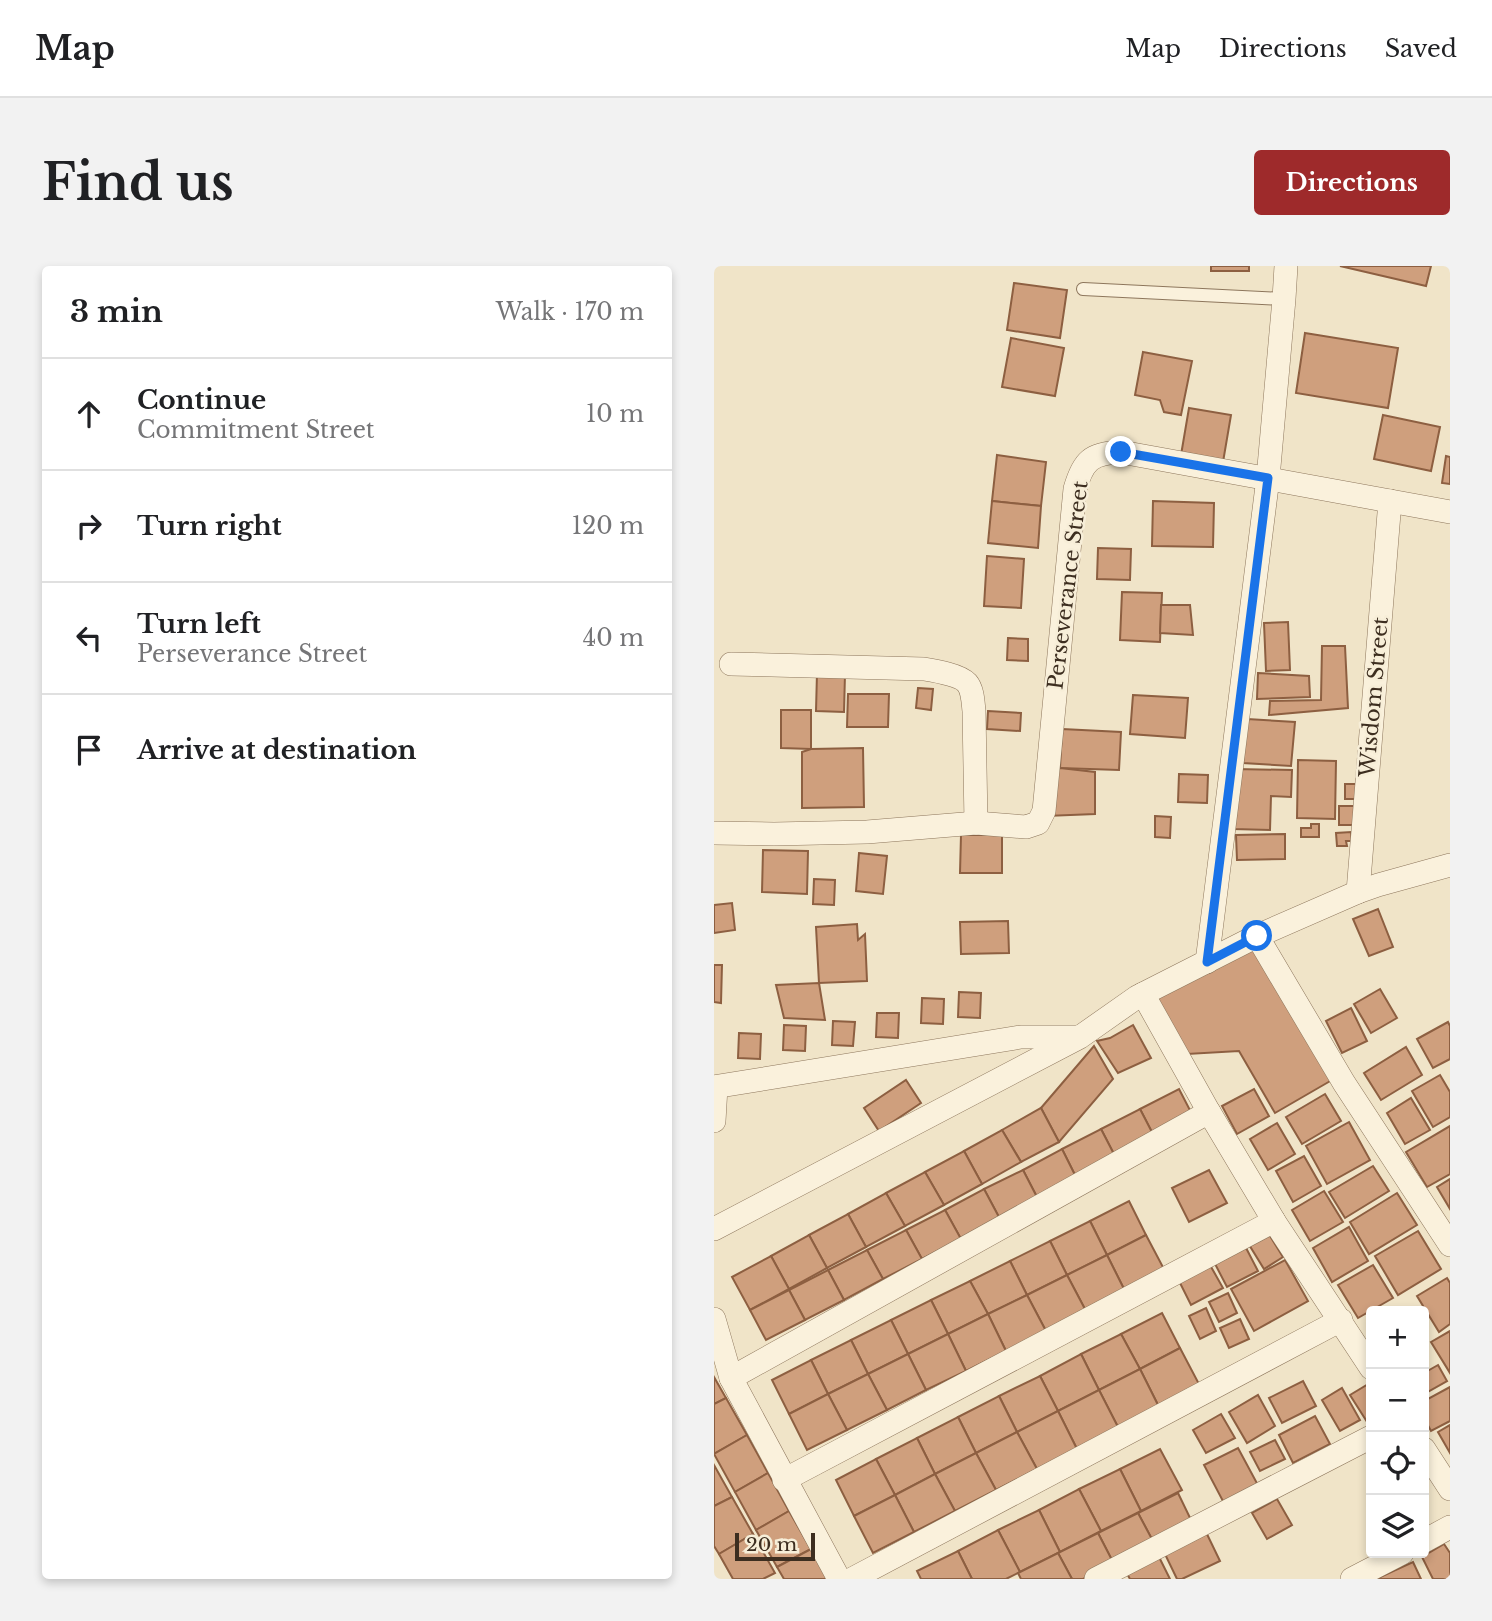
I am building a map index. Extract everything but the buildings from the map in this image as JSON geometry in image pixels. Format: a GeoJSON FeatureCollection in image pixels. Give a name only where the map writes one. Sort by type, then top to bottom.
{"type":"FeatureCollection","features":[{"type":"Feature","properties":{"kind":"street"},"geometry":{"type":"LineString","coordinates":[[1207,962],[1268,478],[1286,266]]}},
{"type":"Feature","properties":{"kind":"street","name":"Perseverance Street"},"geometry":{"type":"LineString","coordinates":[[976,823],[1026,827],[1038,823],[1044,811],[1075,489],[1084,464],[1105,452],[1121,452],[1268,478]]}},
{"type":"Feature","properties":{"kind":"street"},"geometry":{"type":"LineString","coordinates":[[1268,478],[1450,512]]}},
{"type":"Feature","properties":{"kind":"street","name":"Wisdom Street"},"geometry":{"type":"LineString","coordinates":[[1358,892],[1390,501]]}},
{"type":"Feature","properties":{"kind":"street"},"geometry":{"type":"LineString","coordinates":[[714,833],[867,832],[976,823],[974,711],[973,696],[967,683],[953,676],[924,669],[731,664]]}},
{"type":"Feature","properties":{"kind":"street"},"geometry":{"type":"LineString","coordinates":[[714,1229],[1080,1037],[1143,994],[1257,936],[1358,892],[1450,865]]}},
{"type":"Feature","properties":{"kind":"street"},"geometry":{"type":"LineString","coordinates":[[1257,936],[1344,1083],[1450,1245]]}},
{"type":"Feature","properties":{"kind":"street"},"geometry":{"type":"LineString","coordinates":[[1143,994],[1274,1221],[1366,1360]]}},
{"type":"Feature","properties":{"kind":"street"},"geometry":{"type":"LineString","coordinates":[[714,1121],[715,1087],[1021,1037],[1080,1037]]}},
{"type":"Feature","properties":{"kind":"street"},"geometry":{"type":"LineString","coordinates":[[731,1378],[1209,1112]]}},
{"type":"Feature","properties":{"kind":"street"},"geometry":{"type":"LineString","coordinates":[[785,1480],[1274,1221]]}},
{"type":"Feature","properties":{"kind":"street"},"geometry":{"type":"LineString","coordinates":[[714,1319],[731,1378],[839,1579]]}},
{"type":"Feature","properties":{"kind":"street"},"geometry":{"type":"LineString","coordinates":[[852,1579],[1341,1320]]}},
{"type":"Feature","properties":{"kind":"street"},"geometry":{"type":"LineString","coordinates":[[1096,1579],[1366,1440]]}},
{"type":"Feature","properties":{"kind":"street"},"geometry":{"type":"LineString","coordinates":[[1429,1457],[1450,1489]]}},
{"type":"Feature","properties":{"kind":"street"},"geometry":{"type":"LineString","coordinates":[[1429,1538],[1450,1527]]}},
{"type":"Feature","properties":{"kind":"street"},"geometry":{"type":"LineString","coordinates":[[1352,1579],[1392,1558]]}},
{"type":"Feature","properties":{"kind":"lane"},"geometry":{"type":"LineString","coordinates":[[1083,289],[1284,299]]}},
{"type":"Feature","properties":{"kind":"route"},"geometry":{"type":"LineString","coordinates":[[1121,452],[1268,478],[1207,962],[1257,936]]}}]}
